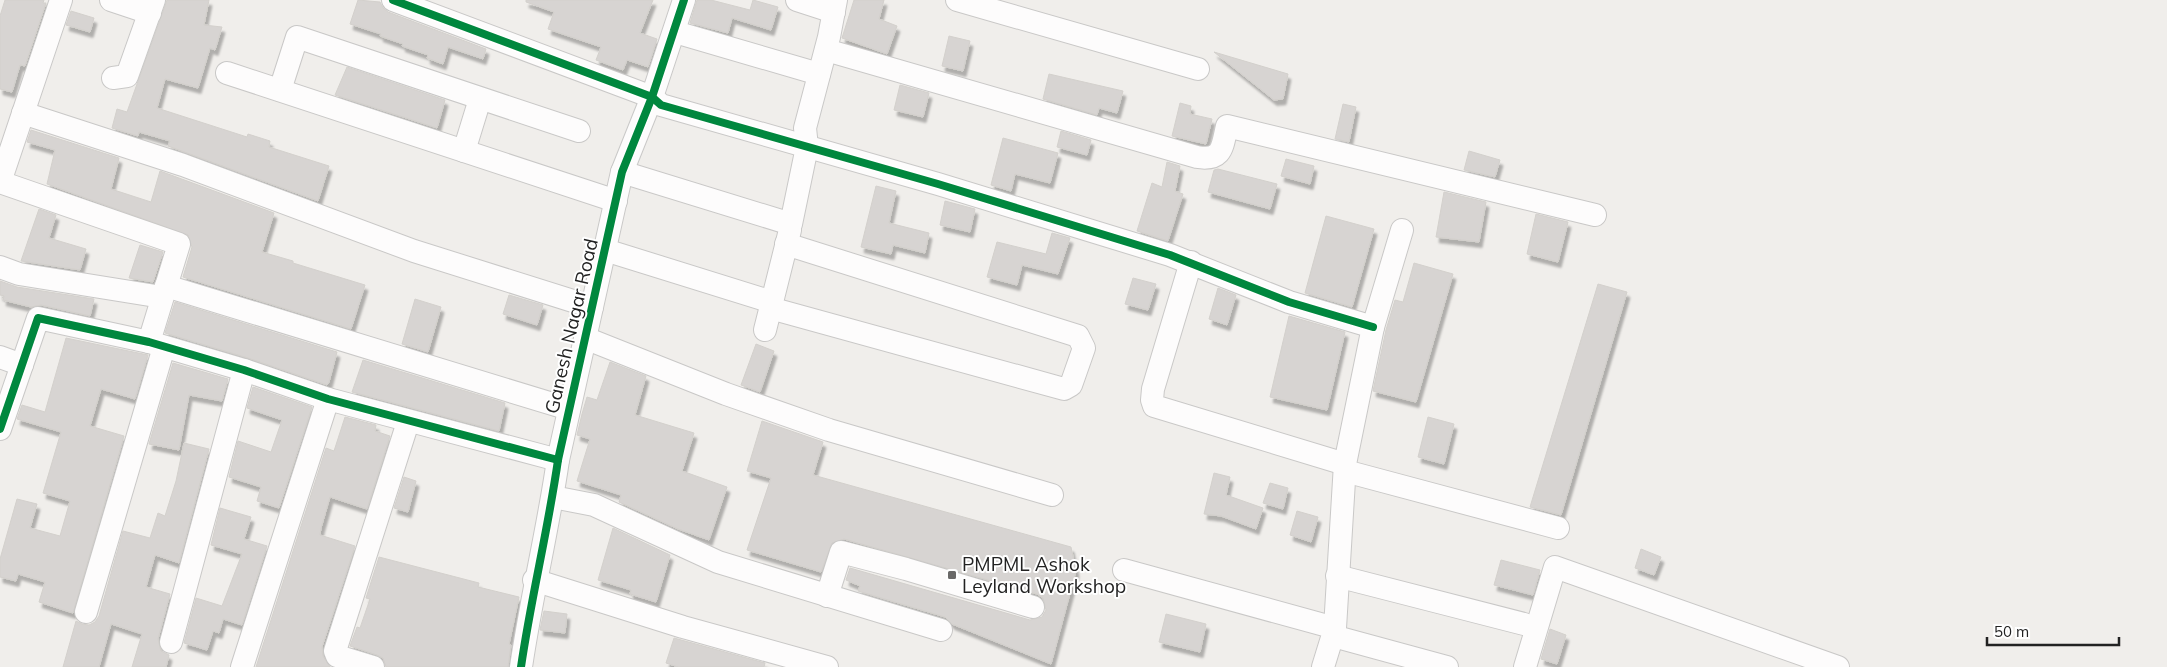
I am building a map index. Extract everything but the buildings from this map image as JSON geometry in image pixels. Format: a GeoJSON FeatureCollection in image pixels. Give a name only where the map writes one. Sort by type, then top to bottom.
{"type":"FeatureCollection","features":[{"type":"Feature","properties":{"kind":"street"},"geometry":{"type":"LineString","coordinates":[[61,0],[0,182],[179,244],[164,291],[156,344],[86,612]]}},
{"type":"Feature","properties":{"kind":"street"},"geometry":{"type":"LineString","coordinates":[[111,0],[152,6],[127,76],[113,78]]}},
{"type":"Feature","properties":{"kind":"street"},"geometry":{"type":"LineString","coordinates":[[393,0],[652,97],[661,105],[938,184],[1191,262],[1289,302],[1373,327]]}},
{"type":"Feature","properties":{"kind":"street","name":"Ganesh Nagar Road"},"geometry":{"type":"LineString","coordinates":[[523,666],[534,580],[553,497],[558,460],[622,172],[652,97],[684,0]]}},
{"type":"Feature","properties":{"kind":"street"},"geometry":{"type":"LineString","coordinates":[[765,330],[808,147],[805,128],[826,50],[835,6],[797,0]]}},
{"type":"Feature","properties":{"kind":"street"},"geometry":{"type":"LineString","coordinates":[[957,0],[1198,69]]}},
{"type":"Feature","properties":{"kind":"street"},"geometry":{"type":"LineString","coordinates":[[675,32],[819,74]]}},
{"type":"Feature","properties":{"kind":"street"},"geometry":{"type":"LineString","coordinates":[[280,90],[297,37],[579,131]]}},
{"type":"Feature","properties":{"kind":"street"},"geometry":{"type":"LineString","coordinates":[[826,50],[1197,157],[1208,158],[1215,156],[1221,150],[1227,126],[1595,215]]}},
{"type":"Feature","properties":{"kind":"street"},"geometry":{"type":"LineString","coordinates":[[227,73],[616,201]]}},
{"type":"Feature","properties":{"kind":"street"},"geometry":{"type":"LineString","coordinates":[[464,151],[480,99]]}},
{"type":"Feature","properties":{"kind":"street"},"geometry":{"type":"LineString","coordinates":[[23,113],[182,165],[414,251],[592,307]]}},
{"type":"Feature","properties":{"kind":"street"},"geometry":{"type":"LineString","coordinates":[[605,250],[771,305],[1064,388],[1071,385],[1084,348],[1078,336],[789,234],[622,172]]}},
{"type":"Feature","properties":{"kind":"street"},"geometry":{"type":"LineString","coordinates":[[1323,667],[1334,632],[1345,467],[1373,327],[1402,230]]}},
{"type":"Feature","properties":{"kind":"street"},"geometry":{"type":"LineString","coordinates":[[1191,262],[1153,389],[1152,400],[1154,406],[1345,467],[1558,528]]}},
{"type":"Feature","properties":{"kind":"street"},"geometry":{"type":"LineString","coordinates":[[0,267],[19,274],[164,291],[569,409]]}},
{"type":"Feature","properties":{"kind":"street"},"geometry":{"type":"LineString","coordinates":[[0,429],[4,404],[22,365],[38,318],[156,344],[244,370],[328,399],[408,422],[558,460]]}},
{"type":"Feature","properties":{"kind":"street"},"geometry":{"type":"LineString","coordinates":[[585,338],[726,394],[829,430],[1052,495]]}},
{"type":"Feature","properties":{"kind":"street"},"geometry":{"type":"LineString","coordinates":[[0,357],[22,365]]}},
{"type":"Feature","properties":{"kind":"street"},"geometry":{"type":"LineString","coordinates":[[171,642],[244,370]]}},
{"type":"Feature","properties":{"kind":"street"},"geometry":{"type":"LineString","coordinates":[[242,667],[328,399]]}},
{"type":"Feature","properties":{"kind":"street"},"geometry":{"type":"LineString","coordinates":[[374,667],[337,656],[335,651],[408,422]]}},
{"type":"Feature","properties":{"kind":"street"},"geometry":{"type":"LineString","coordinates":[[553,497],[594,504],[718,562],[942,630]]}},
{"type":"Feature","properties":{"kind":"street"},"geometry":{"type":"LineString","coordinates":[[827,596],[841,552],[906,569],[1033,607]]}},
{"type":"Feature","properties":{"kind":"street"},"geometry":{"type":"LineString","coordinates":[[1544,667],[1527,667],[1555,567],[1838,667]]}},
{"type":"Feature","properties":{"kind":"street"},"geometry":{"type":"LineString","coordinates":[[1124,570],[1447,667]]}},
{"type":"Feature","properties":{"kind":"street"},"geometry":{"type":"LineString","coordinates":[[1337,576],[1524,624]]}},
{"type":"Feature","properties":{"kind":"street"},"geometry":{"type":"LineString","coordinates":[[534,580],[683,626],[827,667]]}},
{"type":"Feature","properties":{"kind":"cycle path"},"geometry":{"type":"LineString","coordinates":[[393,0],[652,97],[661,105],[938,184],[1170,255],[1289,302],[1373,327]]}},
{"type":"Feature","properties":{"kind":"cycle path"},"geometry":{"type":"LineString","coordinates":[[521,667],[558,460],[622,172],[652,97],[684,0]]}},
{"type":"Feature","properties":{"kind":"cycle path"},"geometry":{"type":"LineString","coordinates":[[0,429],[38,318],[149,342],[244,370],[328,399],[558,460]]}},
{"type":"Feature","properties":{"kind":"place","name":"PMPML Ashok Leyland Workshop"},"geometry":{"type":"Point","coordinates":[952,575]}}]}
